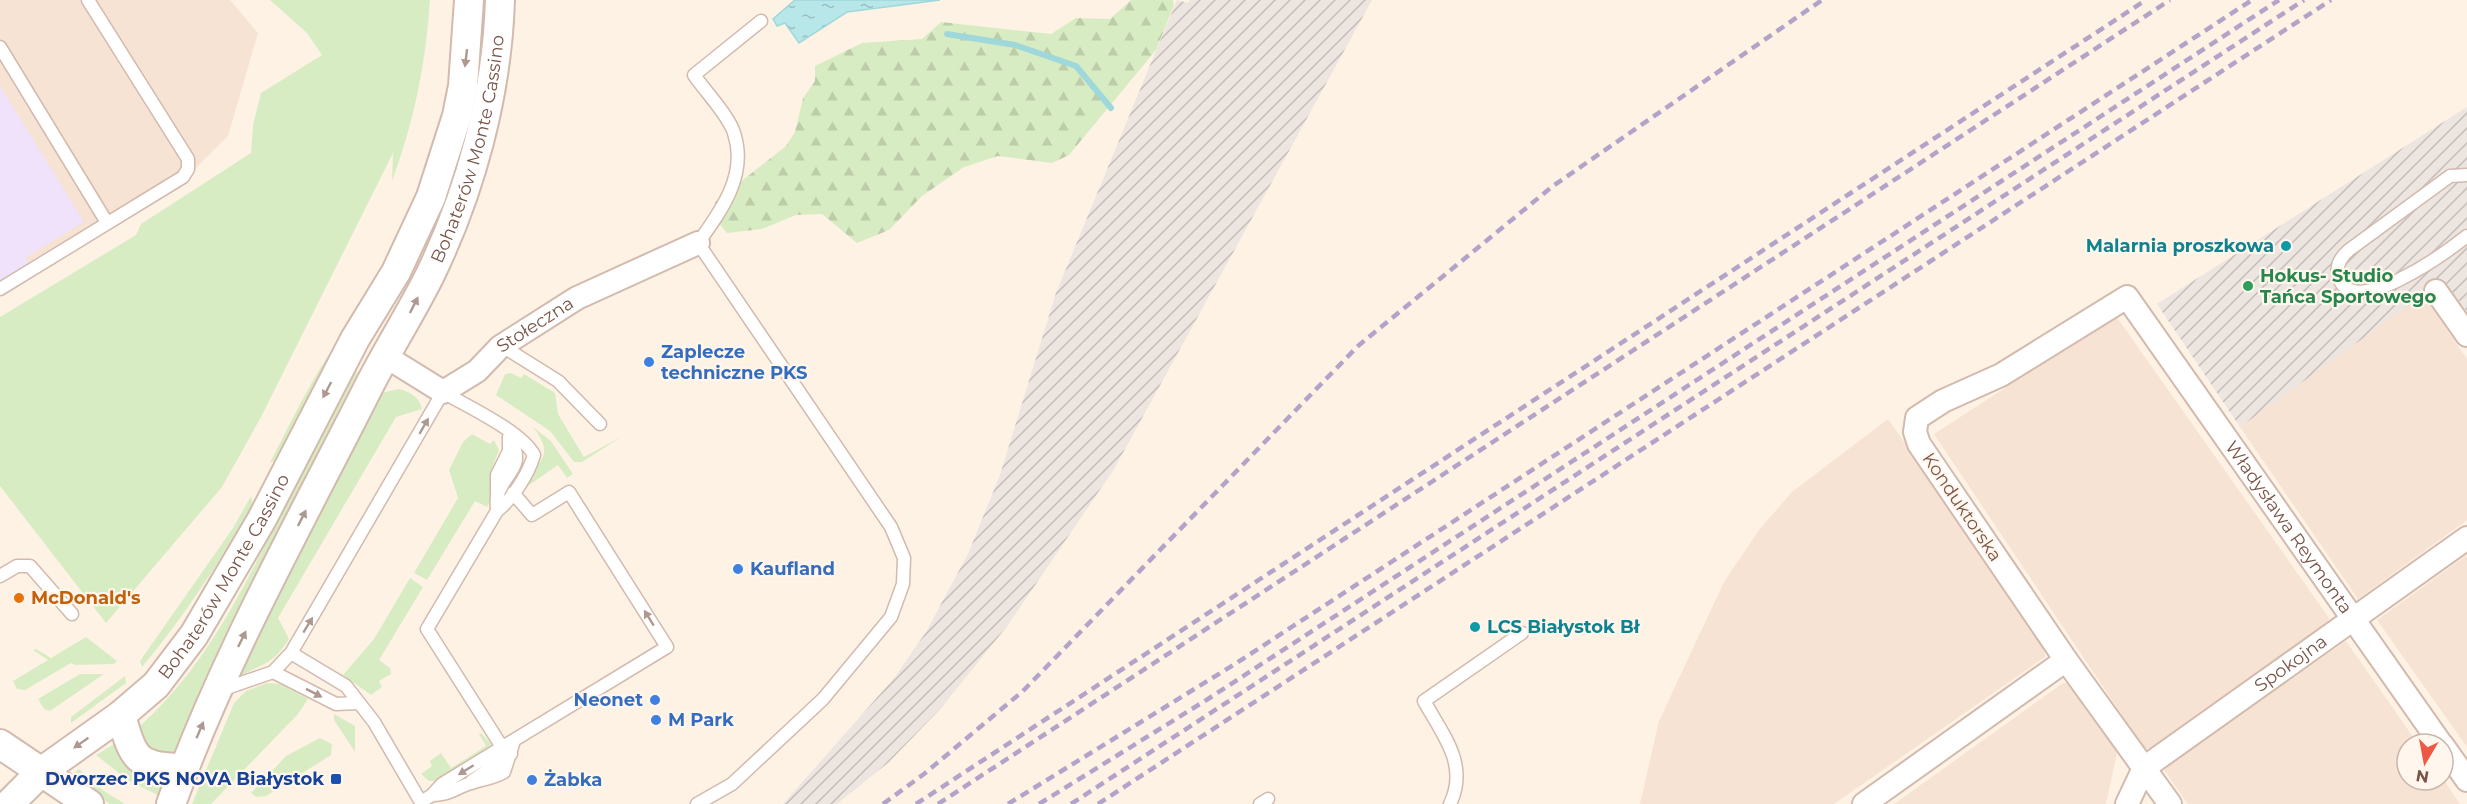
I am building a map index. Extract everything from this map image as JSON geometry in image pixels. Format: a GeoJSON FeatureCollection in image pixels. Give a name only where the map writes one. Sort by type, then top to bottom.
{"type":"FeatureCollection","features":[{"type":"Feature","properties":{"kind":"street","name":"Bohaterów Monte Cassino"},"geometry":{"type":"LineString","coordinates":[[9,804],[41,772],[121,715],[156,685],[194,635],[262,519],[355,339],[396,272],[431,197],[457,116],[463,86],[469,0]]}},
{"type":"Feature","properties":{"kind":"street","name":"Bohaterów Monte Cassino"},"geometry":{"type":"LineString","coordinates":[[171,804],[216,692],[385,356],[430,274],[454,221],[478,144],[489,92],[500,0]]}},
{"type":"Feature","properties":{"kind":"street","name":"Stołeczna"},"geometry":{"type":"LineString","coordinates":[[443,392],[477,371],[502,346],[578,298],[698,243]]}},
{"type":"Feature","properties":{"kind":"street"},"geometry":{"type":"LineString","coordinates":[[2436,291],[2467,335]]}},
{"type":"Feature","properties":{"kind":"street","name":"Konduktorska"},"geometry":{"type":"LineString","coordinates":[[2137,311],[2127,297],[2001,375],[1943,401],[1917,418],[1915,432],[1919,444],[2066,660],[2170,804]]}},
{"type":"Feature","properties":{"kind":"street","name":"Władysława Reymonta"},"geometry":{"type":"LineString","coordinates":[[2137,311],[2433,732]]}},
{"type":"Feature","properties":{"kind":"street"},"geometry":{"type":"LineString","coordinates":[[355,339],[443,392]]}},
{"type":"Feature","properties":{"kind":"street","name":"Spokojna"},"geometry":{"type":"LineString","coordinates":[[2144,768],[2467,538]]}},
{"type":"Feature","properties":{"kind":"street"},"geometry":{"type":"LineString","coordinates":[[1864,804],[2066,660]]}},
{"type":"Feature","properties":{"kind":"street"},"geometry":{"type":"LineString","coordinates":[[121,715],[130,748],[140,762],[158,768],[184,768]]}},
{"type":"Feature","properties":{"kind":"street"},"geometry":{"type":"LineString","coordinates":[[0,744],[89,804]]}},
{"type":"Feature","properties":{"kind":"street","name":"Władysława Reymonta"},"geometry":{"type":"LineString","coordinates":[[2455,763],[2467,780]]}},
{"type":"Feature","properties":{"kind":"street"},"geometry":{"type":"LineString","coordinates":[[2127,804],[2144,768]]}},
{"type":"Feature","properties":{"kind":"lane"},"geometry":{"type":"LineString","coordinates":[[0,289],[44,264],[106,221],[183,177],[188,169],[188,159],[88,0]]}},
{"type":"Feature","properties":{"kind":"lane"},"geometry":{"type":"LineString","coordinates":[[697,804],[732,784],[823,699],[891,617],[903,584],[904,558],[891,527],[698,243],[726,204],[739,164],[734,132],[694,75],[761,21]]}},
{"type":"Feature","properties":{"kind":"lane"},"geometry":{"type":"LineString","coordinates":[[0,47],[106,221]]}},
{"type":"Feature","properties":{"kind":"lane"},"geometry":{"type":"LineString","coordinates":[[2467,175],[2450,176],[2349,250],[2339,261],[2338,275],[2345,288],[2359,294],[2366,293],[2421,269],[2467,236]]}},
{"type":"Feature","properties":{"kind":"lane"},"geometry":{"type":"LineString","coordinates":[[2421,269],[2436,291]]}},
{"type":"Feature","properties":{"kind":"lane"},"geometry":{"type":"LineString","coordinates":[[502,346],[558,381],[600,424]]}},
{"type":"Feature","properties":{"kind":"lane"},"geometry":{"type":"LineString","coordinates":[[216,692],[273,672],[291,653],[443,392],[529,446],[534,455],[513,493],[497,511],[427,629],[506,751]]}},
{"type":"Feature","properties":{"kind":"lane"},"geometry":{"type":"LineString","coordinates":[[497,511],[497,496],[517,460],[517,451],[503,429]]}},
{"type":"Feature","properties":{"kind":"lane"},"geometry":{"type":"LineString","coordinates":[[432,795],[451,794],[469,784],[514,741],[667,647],[569,492],[532,515],[513,493]]}},
{"type":"Feature","properties":{"kind":"lane"},"geometry":{"type":"LineString","coordinates":[[0,576],[17,566],[30,566],[72,614]]}},
{"type":"Feature","properties":{"kind":"lane"},"geometry":{"type":"LineString","coordinates":[[1450,804],[1458,778],[1457,759],[1424,701],[1522,633]]}},
{"type":"Feature","properties":{"kind":"lane"},"geometry":{"type":"LineString","coordinates":[[291,653],[346,686],[374,722],[422,803],[442,784],[506,751]]}},
{"type":"Feature","properties":{"kind":"lane"},"geometry":{"type":"LineString","coordinates":[[273,672],[336,704],[358,703]]}},
{"type":"Feature","properties":{"kind":"shaded area"},"geometry":{"type":"Polygon","coordinates":[[[0,0],[230,0],[258,33],[228,136],[185,179],[65,258],[0,295],[0,0]]]}},
{"type":"Feature","properties":{"kind":"shaded area"},"geometry":{"type":"Polygon","coordinates":[[[1177,0],[1188,3],[1190,0],[1372,0],[1114,469],[1008,625],[941,708],[889,762],[837,804],[783,804],[895,677],[926,632],[968,554],[1000,475],[1056,293],[1177,0]]]}},
{"type":"Feature","properties":{"kind":"shaded area"},"geometry":{"type":"Polygon","coordinates":[[[0,86],[84,222],[26,257],[29,263],[0,281],[0,86]]]}},
{"type":"Feature","properties":{"kind":"shaded area"},"geometry":{"type":"Polygon","coordinates":[[[2467,107],[2467,312],[2444,280],[2240,427],[2157,304],[2467,107]]]}},
{"type":"Feature","properties":{"kind":"shaded area"},"geometry":{"type":"Polygon","coordinates":[[[2422,294],[2467,359],[2467,520],[2358,599],[2240,427],[2422,294]]]}},
{"type":"Feature","properties":{"kind":"shaded area"},"geometry":{"type":"Polygon","coordinates":[[[2116,316],[2329,618],[2326,625],[2152,749],[2144,748],[1934,434],[2116,316]]]}},
{"type":"Feature","properties":{"kind":"shaded area"},"geometry":{"type":"Polygon","coordinates":[[[1888,419],[2044,642],[2045,657],[1834,804],[1640,804],[1659,721],[1724,582],[1759,530],[1792,492],[1888,419]]]}},
{"type":"Feature","properties":{"kind":"shaded area"},"geometry":{"type":"Polygon","coordinates":[[[2467,555],[2467,747],[2377,620],[2467,555]]]}},
{"type":"Feature","properties":{"kind":"shaded area"},"geometry":{"type":"Polygon","coordinates":[[[2346,641],[2410,732],[2395,732],[2395,792],[2452,792],[2460,804],[2188,804],[2162,767],[2346,641]]]}},
{"type":"Feature","properties":{"kind":"shaded area"},"geometry":{"type":"Polygon","coordinates":[[[2063,683],[2074,684],[2118,748],[2106,804],[1894,804],[2063,683]]]}},
{"type":"Feature","properties":{"kind":"green space"},"geometry":{"type":"Polygon","coordinates":[[[270,0],[430,0],[422,69],[413,114],[392,181],[393,153],[261,417],[222,487],[106,623],[0,486],[0,317],[136,235],[141,224],[251,153],[253,125],[261,93],[322,55],[307,33],[270,0]]]}},
{"type":"Feature","properties":{"kind":"green space"},"geometry":{"type":"Polygon","coordinates":[[[1131,0],[1173,0],[1174,5],[1156,50],[1069,155],[1052,163],[998,156],[964,167],[922,196],[889,230],[857,243],[822,214],[796,215],[762,229],[727,233],[716,220],[715,202],[786,146],[795,132],[803,98],[815,81],[815,66],[862,43],[922,39],[941,22],[1051,34],[1076,18],[1110,19],[1131,0]]]}},
{"type":"Feature","properties":{"kind":"green space"},"geometry":{"type":"Polygon","coordinates":[[[344,338],[278,459],[270,463],[316,375],[327,357],[344,338]]]}},
{"type":"Feature","properties":{"kind":"green space"},"geometry":{"type":"Polygon","coordinates":[[[356,368],[357,374],[303,481],[175,754],[153,757],[139,731],[142,724],[187,676],[223,622],[255,565],[356,368]]]}},
{"type":"Feature","properties":{"kind":"green space"},"geometry":{"type":"Polygon","coordinates":[[[511,373],[521,378],[524,374],[555,393],[558,414],[584,457],[621,437],[582,462],[574,462],[550,431],[496,395],[505,374],[511,373]]]}},
{"type":"Feature","properties":{"kind":"green space"},"geometry":{"type":"Polygon","coordinates":[[[399,389],[414,396],[422,409],[396,417],[278,618],[289,639],[271,660],[237,679],[234,677],[379,398],[385,392],[399,389]]]}},
{"type":"Feature","properties":{"kind":"green space"},"geometry":{"type":"Polygon","coordinates":[[[533,427],[551,441],[573,474],[567,478],[558,465],[529,485],[544,452],[540,438],[533,427]]]}},
{"type":"Feature","properties":{"kind":"green space"},"geometry":{"type":"Polygon","coordinates":[[[472,434],[490,444],[494,440],[499,450],[491,471],[491,499],[487,507],[475,501],[427,580],[414,573],[458,498],[449,470],[463,442],[472,434]]]}},
{"type":"Feature","properties":{"kind":"green space"},"geometry":{"type":"Polygon","coordinates":[[[251,496],[253,504],[215,567],[173,628],[142,667],[140,661],[233,528],[251,496]]]}},
{"type":"Feature","properties":{"kind":"green space"},"geometry":{"type":"Polygon","coordinates":[[[410,578],[423,587],[379,660],[390,668],[391,674],[379,681],[382,687],[371,695],[343,675],[374,639],[410,578]]]}},
{"type":"Feature","properties":{"kind":"green space"},"geometry":{"type":"Polygon","coordinates":[[[86,637],[117,661],[114,664],[75,665],[71,663],[25,690],[17,689],[13,681],[48,660],[33,650],[36,649],[51,658],[86,637]]]}},
{"type":"Feature","properties":{"kind":"green space"},"geometry":{"type":"Polygon","coordinates":[[[80,674],[104,674],[50,711],[44,709],[38,699],[80,674]]]}},
{"type":"Feature","properties":{"kind":"green space"},"geometry":{"type":"Polygon","coordinates":[[[125,676],[126,683],[71,723],[71,717],[125,676]]]}},
{"type":"Feature","properties":{"kind":"green space"},"geometry":{"type":"Polygon","coordinates":[[[267,683],[280,684],[308,699],[298,714],[211,804],[192,804],[234,703],[246,691],[267,683]]]}},
{"type":"Feature","properties":{"kind":"green space"},"geometry":{"type":"Polygon","coordinates":[[[334,714],[355,726],[355,752],[334,720],[334,714]]]}},
{"type":"Feature","properties":{"kind":"green space"},"geometry":{"type":"Polygon","coordinates":[[[481,733],[491,744],[490,748],[437,781],[429,781],[421,774],[432,766],[430,761],[441,753],[451,768],[486,746],[479,734],[481,733]]]}},
{"type":"Feature","properties":{"kind":"green space"},"geometry":{"type":"Polygon","coordinates":[[[320,738],[332,744],[331,755],[266,796],[256,797],[251,793],[286,756],[320,738]]]}},
{"type":"Feature","properties":{"kind":"green space"},"geometry":{"type":"Polygon","coordinates":[[[119,741],[169,776],[162,797],[129,781],[96,755],[119,741]]]}},
{"type":"Feature","properties":{"kind":"green space"},"geometry":{"type":"Polygon","coordinates":[[[79,769],[104,791],[125,804],[110,804],[67,778],[79,769]]]}},
{"type":"Feature","properties":{"kind":"water"},"geometry":{"type":"Polygon","coordinates":[[[795,0],[940,0],[847,12],[799,43],[785,23],[777,26],[773,19],[795,0]]]}},
{"type":"Feature","properties":{"kind":"waterway"},"geometry":{"type":"LineString","coordinates":[[947,34],[1015,45],[1076,66],[1111,108]]}},
{"type":"Feature","properties":{"kind":"railway"},"geometry":{"type":"LineString","coordinates":[[883,804],[924,774],[1023,691],[1358,346],[1553,186],[1822,0]]}},
{"type":"Feature","properties":{"kind":"railway"},"geometry":{"type":"LineString","coordinates":[[916,804],[2146,0]]}},
{"type":"Feature","properties":{"kind":"railway"},"geometry":{"type":"LineString","coordinates":[[938,804],[2170,0]]}},
{"type":"Feature","properties":{"kind":"railway"},"geometry":{"type":"LineString","coordinates":[[1008,804],[1235,664],[2252,0]]}},
{"type":"Feature","properties":{"kind":"railway"},"geometry":{"type":"LineString","coordinates":[[1039,804],[1208,699],[2279,0]]}},
{"type":"Feature","properties":{"kind":"railway"},"geometry":{"type":"LineString","coordinates":[[1071,804],[2304,0]]}},
{"type":"Feature","properties":{"kind":"railway"},"geometry":{"type":"LineString","coordinates":[[1098,804],[2331,0]]}},
{"type":"Feature","properties":{"kind":"place","name":"Malarnia proszkowa"},"geometry":{"type":"Point","coordinates":[2286,246]}},
{"type":"Feature","properties":{"kind":"place","name":"Hokus- Studio Tańca Sportowego"},"geometry":{"type":"Point","coordinates":[2248,286]}},
{"type":"Feature","properties":{"kind":"place","name":"Zaplecze techniczne PKS"},"geometry":{"type":"Point","coordinates":[649,362]}},
{"type":"Feature","properties":{"kind":"place","name":"Kaufland"},"geometry":{"type":"Point","coordinates":[738,569]}},
{"type":"Feature","properties":{"kind":"place","name":"McDonald's"},"geometry":{"type":"Point","coordinates":[19,598]}},
{"type":"Feature","properties":{"kind":"place","name":"LCS Białystok Bł"},"geometry":{"type":"Point","coordinates":[1475,627]}},
{"type":"Feature","properties":{"kind":"place","name":"Neonet"},"geometry":{"type":"Point","coordinates":[655,700]}},
{"type":"Feature","properties":{"kind":"place","name":"M Park"},"geometry":{"type":"Point","coordinates":[656,720]}},
{"type":"Feature","properties":{"kind":"place","name":"Dworzec PKS NOVA Białystok"},"geometry":{"type":"Point","coordinates":[336,779]}},
{"type":"Feature","properties":{"kind":"place","name":"Żabka"},"geometry":{"type":"Point","coordinates":[532,780]}}]}
